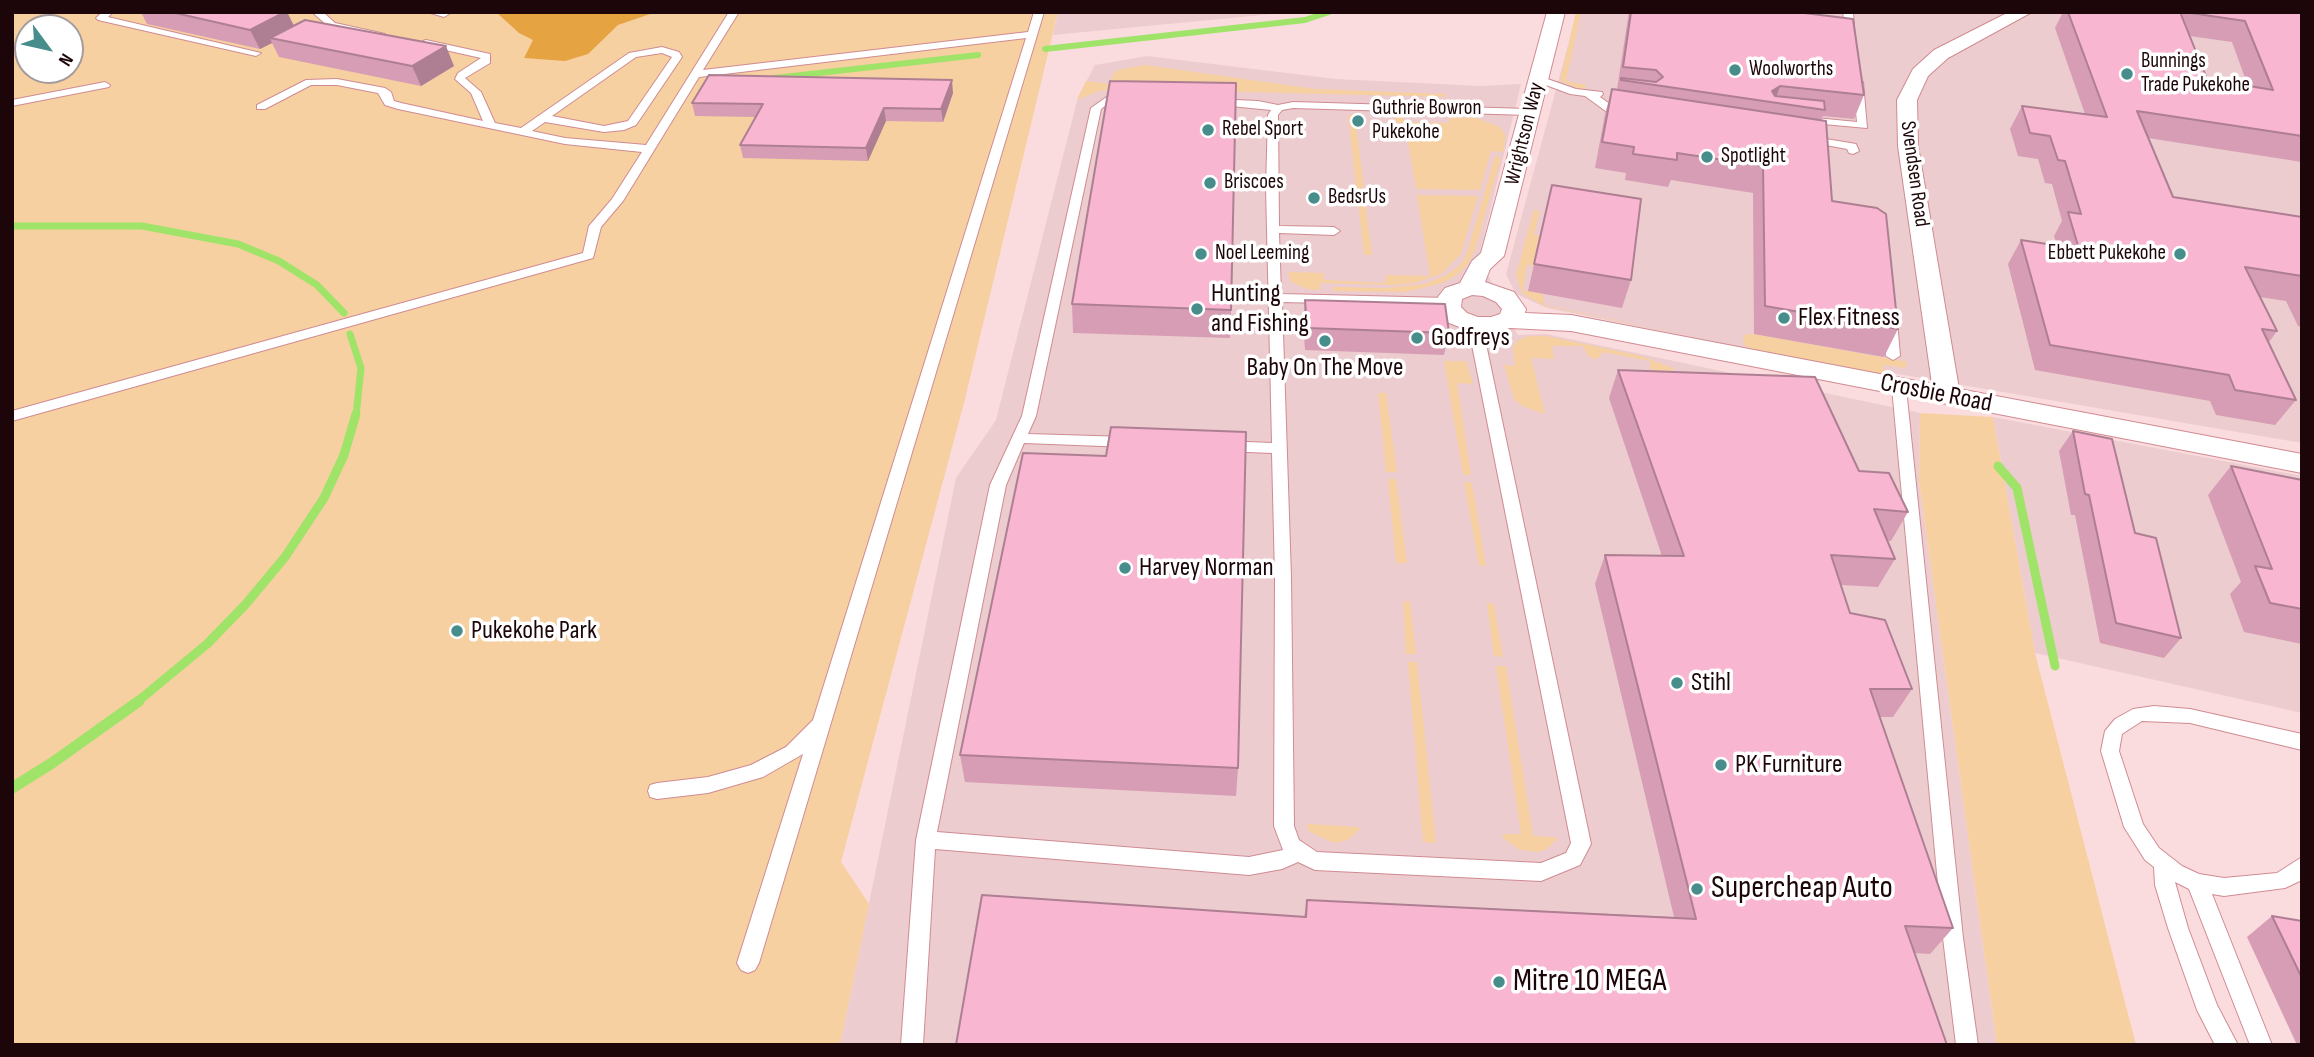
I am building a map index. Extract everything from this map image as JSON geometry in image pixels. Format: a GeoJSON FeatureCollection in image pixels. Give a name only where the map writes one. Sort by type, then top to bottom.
{"type":"FeatureCollection","features":[{"type":"Feature","properties":{"kind":"street","name":"Wrightson Way"},"geometry":{"type":"LineString","coordinates":[[1470,288],[1480,266],[1492,256],[1556,12]]}},
{"type":"Feature","properties":{"kind":"street","name":"Svendsen Road"},"geometry":{"type":"LineString","coordinates":[[1947,397],[1908,146],[1908,95],[1920,73],[1941,54],[2023,12]]}},
{"type":"Feature","properties":{"kind":"street","name":"Wrightson Way"},"geometry":{"type":"LineString","coordinates":[[1492,256],[1500,271],[1505,305]]}},
{"type":"Feature","properties":{"kind":"street"},"geometry":{"type":"LineString","coordinates":[[1470,288],[1505,305],[1494,325],[1475,325],[1452,314],[1448,302],[1454,293],[1470,288]]}},
{"type":"Feature","properties":{"kind":"street","name":"Crosbie Road"},"geometry":{"type":"LineString","coordinates":[[1505,305],[1571,323],[2302,464]]}},
{"type":"Feature","properties":{"kind":"lane"},"geometry":{"type":"LineString","coordinates":[[108,12],[101,19],[256,53]]}},
{"type":"Feature","properties":{"kind":"lane"},"geometry":{"type":"LineString","coordinates":[[317,12],[332,24],[388,36]]}},
{"type":"Feature","properties":{"kind":"lane"},"geometry":{"type":"LineString","coordinates":[[432,12],[444,15]]}},
{"type":"Feature","properties":{"kind":"lane"},"geometry":{"type":"LineString","coordinates":[[543,118],[604,129],[648,123],[695,74],[734,12]]}},
{"type":"Feature","properties":{"kind":"lane"},"geometry":{"type":"LineString","coordinates":[[748,963],[1039,12]]}},
{"type":"Feature","properties":{"kind":"lane"},"geometry":{"type":"LineString","coordinates":[[1848,12],[1854,45]]}},
{"type":"Feature","properties":{"kind":"lane"},"geometry":{"type":"LineString","coordinates":[[695,74],[1032,34]]}},
{"type":"Feature","properties":{"kind":"lane"},"geometry":{"type":"LineString","coordinates":[[413,41],[486,56],[486,61],[462,75],[460,79],[476,92],[490,125]]}},
{"type":"Feature","properties":{"kind":"lane"},"geometry":{"type":"LineString","coordinates":[[12,416],[579,260],[589,255],[592,232],[617,201],[648,149],[648,123],[676,61],[675,54],[653,50],[633,55],[523,132]]}},
{"type":"Feature","properties":{"kind":"lane"},"geometry":{"type":"LineString","coordinates":[[1799,119],[1863,126],[1857,69]]}},
{"type":"Feature","properties":{"kind":"lane"},"geometry":{"type":"LineString","coordinates":[[1539,79],[1589,94],[1613,95]]}},
{"type":"Feature","properties":{"kind":"lane"},"geometry":{"type":"LineString","coordinates":[[261,107],[303,85],[337,82],[381,90],[386,92],[389,103],[398,106],[595,146],[648,149]]}},
{"type":"Feature","properties":{"kind":"lane"},"geometry":{"type":"LineString","coordinates":[[12,103],[104,85]]}},
{"type":"Feature","properties":{"kind":"lane"},"geometry":{"type":"LineString","coordinates":[[1589,94],[1611,110],[1637,114]]}},
{"type":"Feature","properties":{"kind":"lane"},"geometry":{"type":"LineString","coordinates":[[912,1045],[926,840],[998,485],[1029,416],[1096,108],[1108,99],[1140,100]]}},
{"type":"Feature","properties":{"kind":"lane"},"geometry":{"type":"LineString","coordinates":[[1193,102],[1258,104],[1278,108],[1312,105],[1529,112]]}},
{"type":"Feature","properties":{"kind":"lane"},"geometry":{"type":"LineString","coordinates":[[1278,108],[1272,122],[1283,577],[1284,826],[1287,838],[1298,852],[1315,861],[1541,872],[1573,859],[1581,844],[1475,325]]}},
{"type":"Feature","properties":{"kind":"lane"},"geometry":{"type":"LineString","coordinates":[[1798,138],[1852,146],[1853,151]]}},
{"type":"Feature","properties":{"kind":"lane"},"geometry":{"type":"LineString","coordinates":[[1273,229],[1334,231]]}},
{"type":"Feature","properties":{"kind":"lane"},"geometry":{"type":"LineString","coordinates":[[1276,298],[1448,302]]}},
{"type":"Feature","properties":{"kind":"lane"},"geometry":{"type":"LineString","coordinates":[[1888,304],[1893,356]]}},
{"type":"Feature","properties":{"kind":"lane"},"geometry":{"type":"LineString","coordinates":[[1899,388],[1967,1045]]}},
{"type":"Feature","properties":{"kind":"lane"},"geometry":{"type":"LineString","coordinates":[[1019,438],[1143,443]]}},
{"type":"Feature","properties":{"kind":"lane"},"geometry":{"type":"LineString","coordinates":[[1212,445],[1279,448]]}},
{"type":"Feature","properties":{"kind":"lane"},"geometry":{"type":"LineString","coordinates":[[2302,742],[2169,712],[2139,715],[2120,724],[2111,740],[2117,775],[2134,827],[2152,854],[2164,863],[2197,883],[2224,887],[2278,882],[2292,876],[2302,866]]}},
{"type":"Feature","properties":{"kind":"lane"},"geometry":{"type":"LineString","coordinates":[[657,791],[708,785],[756,771],[793,752],[821,723]]}},
{"type":"Feature","properties":{"kind":"lane"},"geometry":{"type":"LineString","coordinates":[[926,840],[1249,866],[1282,860],[1298,852]]}},
{"type":"Feature","properties":{"kind":"lane"},"geometry":{"type":"LineString","coordinates":[[2164,863],[2165,885],[2178,928],[2208,1010],[2227,1045]]}},
{"type":"Feature","properties":{"kind":"lane"},"geometry":{"type":"LineString","coordinates":[[2197,883],[2261,1045]]}},
{"type":"Feature","properties":{"kind":"shaded area","name":"Pukekohe Park"},"geometry":{"type":"Polygon","coordinates":[[[12,12],[1058,12],[965,399],[841,862],[869,904],[840,1045],[12,1045],[12,12]]]}},
{"type":"Feature","properties":{"kind":"shaded area"},"geometry":{"type":"Polygon","coordinates":[[[496,12],[656,12],[618,25],[588,54],[565,61],[524,58],[533,40],[519,33],[496,12]]]}},
{"type":"Feature","properties":{"kind":"shaded area"},"geometry":{"type":"Polygon","coordinates":[[[1058,12],[1294,12],[1053,35],[1058,12]]]}},
{"type":"Feature","properties":{"kind":"shaded area"},"geometry":{"type":"Polygon","coordinates":[[[1576,12],[1581,12],[1566,81],[1586,85],[1585,91],[1560,81],[1576,12]]]}},
{"type":"Feature","properties":{"kind":"shaded area"},"geometry":{"type":"Polygon","coordinates":[[[1577,12],[2302,12],[2302,443],[1751,349],[1547,308],[1516,294],[1506,274],[1577,12]]]}},
{"type":"Feature","properties":{"kind":"shaded area"},"geometry":{"type":"Polygon","coordinates":[[[1147,56],[1336,79],[1480,86],[1521,84],[1479,257],[1518,335],[1546,334],[1920,413],[1919,481],[1997,1045],[840,1045],[956,478],[996,420],[1078,97],[1095,65],[1147,56]]]}},
{"type":"Feature","properties":{"kind":"shaded area"},"geometry":{"type":"Polygon","coordinates":[[[1145,65],[1315,89],[1445,94],[1446,97],[1122,89],[1099,91],[1077,100],[1086,81],[1110,84],[1113,74],[1118,70],[1145,65]]]}},
{"type":"Feature","properties":{"kind":"shaded area"},"geometry":{"type":"Polygon","coordinates":[[[1348,115],[1355,115],[1364,188],[1356,188],[1348,115]]]}},
{"type":"Feature","properties":{"kind":"shaded area"},"geometry":{"type":"Polygon","coordinates":[[[1401,116],[1406,122],[1449,123],[1449,117],[1476,118],[1500,127],[1506,136],[1503,152],[1491,151],[1480,190],[1416,189],[1405,124],[1392,122],[1401,116]]]}},
{"type":"Feature","properties":{"kind":"shaded area"},"geometry":{"type":"Polygon","coordinates":[[[1495,156],[1501,157],[1475,250],[1467,265],[1458,274],[1443,283],[1405,292],[1333,291],[1332,287],[1386,288],[1424,284],[1459,266],[1466,256],[1495,156]]]}},
{"type":"Feature","properties":{"kind":"shaded area"},"geometry":{"type":"Polygon","coordinates":[[[1357,192],[1364,193],[1372,255],[1364,255],[1357,192]]]}},
{"type":"Feature","properties":{"kind":"shaded area"},"geometry":{"type":"Polygon","coordinates":[[[1417,195],[1478,196],[1461,254],[1441,274],[1414,283],[1395,285],[1320,283],[1320,290],[1307,289],[1291,282],[1288,272],[1323,273],[1324,280],[1384,283],[1387,275],[1430,276],[1417,195]]]}},
{"type":"Feature","properties":{"kind":"shaded area"},"geometry":{"type":"Polygon","coordinates":[[[1534,210],[1540,211],[1534,234],[1540,236],[1533,266],[1527,265],[1523,290],[1543,294],[1544,305],[1697,337],[1544,306],[1522,293],[1516,275],[1534,210]]]}},
{"type":"Feature","properties":{"kind":"shaded area"},"geometry":{"type":"Polygon","coordinates":[[[1754,334],[1908,362],[1905,368],[1884,365],[1884,375],[1756,352],[1744,345],[1743,335],[1754,334]]]}},
{"type":"Feature","properties":{"kind":"shaded area"},"geometry":{"type":"Polygon","coordinates":[[[1529,336],[1546,336],[1641,356],[1673,368],[1673,374],[1650,369],[1650,361],[1603,352],[1598,359],[1589,357],[1583,346],[1552,346],[1554,359],[1531,358],[1545,414],[1522,406],[1514,399],[1504,365],[1515,366],[1513,347],[1518,340],[1529,336]]]}},
{"type":"Feature","properties":{"kind":"shaded area"},"geometry":{"type":"Polygon","coordinates":[[[1444,361],[1466,361],[1473,384],[1457,383],[1471,475],[1463,475],[1444,361]]]}},
{"type":"Feature","properties":{"kind":"shaded area"},"geometry":{"type":"Polygon","coordinates":[[[1378,393],[1386,393],[1397,472],[1386,472],[1378,393]]]}},
{"type":"Feature","properties":{"kind":"shaded area"},"geometry":{"type":"Polygon","coordinates":[[[1920,413],[1993,417],[2035,653],[2136,1045],[1997,1045],[1919,481],[1920,413]]]}},
{"type":"Feature","properties":{"kind":"shaded area"},"geometry":{"type":"Polygon","coordinates":[[[1993,417],[2302,476],[2302,713],[2035,653],[1993,417]]]}},
{"type":"Feature","properties":{"kind":"shaded area"},"geometry":{"type":"Polygon","coordinates":[[[1388,479],[1396,479],[1407,563],[1396,563],[1388,479]]]}},
{"type":"Feature","properties":{"kind":"shaded area"},"geometry":{"type":"Polygon","coordinates":[[[1464,482],[1472,483],[1486,566],[1479,565],[1464,482]]]}},
{"type":"Feature","properties":{"kind":"shaded area"},"geometry":{"type":"Polygon","coordinates":[[[1403,601],[1410,602],[1416,654],[1406,654],[1403,601]]]}},
{"type":"Feature","properties":{"kind":"shaded area"},"geometry":{"type":"Polygon","coordinates":[[[1487,603],[1494,604],[1503,657],[1494,656],[1487,603]]]}},
{"type":"Feature","properties":{"kind":"shaded area"},"geometry":{"type":"Polygon","coordinates":[[[1408,662],[1417,662],[1436,843],[1423,842],[1408,662]]]}},
{"type":"Feature","properties":{"kind":"shaded area"},"geometry":{"type":"Polygon","coordinates":[[[1496,666],[1506,666],[1533,836],[1557,839],[1547,849],[1538,852],[1520,850],[1502,837],[1504,834],[1521,834],[1496,666]]]}},
{"type":"Feature","properties":{"kind":"shaded area"},"geometry":{"type":"Polygon","coordinates":[[[1306,825],[1360,829],[1348,840],[1334,843],[1310,832],[1306,825]]]}},
{"type":"Feature","properties":{"kind":"building"},"geometry":{"type":"Polygon","coordinates":[[[171,12],[285,12],[250,30],[171,12]]]}},
{"type":"Feature","properties":{"kind":"building","name":"Woolworths"},"geometry":{"type":"Polygon","coordinates":[[[1631,12],[1796,12],[1853,19],[1864,95],[1780,86],[1772,91],[1775,96],[1824,101],[1825,110],[1621,80],[1656,82],[1663,77],[1656,70],[1623,67],[1631,12]]]}},
{"type":"Feature","properties":{"kind":"building"},"geometry":{"type":"Polygon","coordinates":[[[2068,12],[2180,12],[2207,79],[2273,90],[2245,21],[2184,12],[2302,12],[2302,136],[2137,111],[2173,197],[2302,217],[2302,276],[2245,267],[2277,331],[2262,329],[2296,400],[2235,390],[2229,375],[2050,345],[2021,240],[2079,249],[2068,212],[2081,214],[2065,161],[2058,160],[2050,136],[2030,133],[2022,106],[2107,117],[2068,12]]]}},
{"type":"Feature","properties":{"kind":"building"},"geometry":{"type":"Polygon","coordinates":[[[305,20],[446,46],[412,66],[270,38],[305,20]]]}},
{"type":"Feature","properties":{"kind":"building"},"geometry":{"type":"Polygon","coordinates":[[[709,75],[952,80],[941,109],[884,108],[866,148],[740,145],[763,104],[692,103],[709,75]]]}},
{"type":"Feature","properties":{"kind":"building"},"geometry":{"type":"Polygon","coordinates":[[[1110,81],[1236,83],[1231,310],[1072,304],[1110,81]]]}},
{"type":"Feature","properties":{"kind":"building"},"geometry":{"type":"Polygon","coordinates":[[[1612,89],[1826,121],[1832,201],[1877,208],[1886,214],[1898,329],[1765,306],[1763,166],[1677,153],[1677,160],[1633,154],[1634,147],[1602,142],[1612,89]]]}},
{"type":"Feature","properties":{"kind":"building"},"geometry":{"type":"Polygon","coordinates":[[[1552,185],[1641,199],[1631,280],[1534,264],[1552,185]]]}},
{"type":"Feature","properties":{"kind":"building"},"geometry":{"type":"Polygon","coordinates":[[[1305,300],[1445,304],[1449,333],[1307,328],[1305,300]]]}},
{"type":"Feature","properties":{"kind":"building"},"geometry":{"type":"Polygon","coordinates":[[[1618,370],[1815,377],[1859,471],[1889,473],[1908,512],[1874,509],[1895,559],[1831,555],[1850,613],[1885,620],[1912,689],[1870,689],[1953,928],[1905,926],[1947,1045],[956,1045],[982,895],[1306,917],[1307,900],[1696,919],[1605,555],[1684,556],[1618,370]]]}},
{"type":"Feature","properties":{"kind":"building","name":"Harvey Norman"},"geometry":{"type":"Polygon","coordinates":[[[1111,427],[1246,432],[1238,768],[960,755],[1023,453],[1106,456],[1111,427]]]}},
{"type":"Feature","properties":{"kind":"building"},"geometry":{"type":"Polygon","coordinates":[[[2073,431],[2112,439],[2135,533],[2156,538],[2181,638],[2116,623],[2073,431]]]}},
{"type":"Feature","properties":{"kind":"building"},"geometry":{"type":"Polygon","coordinates":[[[2231,466],[2302,480],[2302,609],[2270,603],[2255,566],[2272,569],[2231,466]]]}},
{"type":"Feature","properties":{"kind":"building"},"geometry":{"type":"Polygon","coordinates":[[[2272,916],[2302,921],[2302,978],[2272,916]]]}},
{"type":"Feature","properties":{"kind":"waterway"},"geometry":{"type":"LineString","coordinates":[[1045,49],[1305,20],[1329,12]]}},
{"type":"Feature","properties":{"kind":"waterway"},"geometry":{"type":"LineString","coordinates":[[775,78],[978,55]]}},
{"type":"Feature","properties":{"kind":"waterway"},"geometry":{"type":"LineString","coordinates":[[12,226],[142,226],[238,244],[279,261],[317,285],[344,313]]}},
{"type":"Feature","properties":{"kind":"waterway"},"geometry":{"type":"LineString","coordinates":[[350,334],[361,368],[356,416]]}},
{"type":"Feature","properties":{"kind":"waterway"},"geometry":{"type":"LineString","coordinates":[[137,702],[207,644],[245,605],[285,557],[324,498],[344,455],[356,414]]}},
{"type":"Feature","properties":{"kind":"waterway"},"geometry":{"type":"LineString","coordinates":[[1998,466],[2017,488],[2055,666]]}},
{"type":"Feature","properties":{"kind":"waterway"},"geometry":{"type":"LineString","coordinates":[[12,788],[139,701]]}},
{"type":"Feature","properties":{"kind":"place","name":"Woolworths"},"geometry":{"type":"Point","coordinates":[1735,70]}},
{"type":"Feature","properties":{"kind":"place","name":"Bunnings Trade Pukekohe"},"geometry":{"type":"Point","coordinates":[2127,74]}},
{"type":"Feature","properties":{"kind":"place","name":"Guthrie Bowron Pukekohe"},"geometry":{"type":"Point","coordinates":[1358,121]}},
{"type":"Feature","properties":{"kind":"place","name":"Rebel Sport"},"geometry":{"type":"Point","coordinates":[1208,130]}},
{"type":"Feature","properties":{"kind":"place","name":"Spotlight"},"geometry":{"type":"Point","coordinates":[1707,157]}},
{"type":"Feature","properties":{"kind":"place","name":"Briscoes"},"geometry":{"type":"Point","coordinates":[1210,183]}},
{"type":"Feature","properties":{"kind":"place","name":"BedsrUs"},"geometry":{"type":"Point","coordinates":[1314,198]}},
{"type":"Feature","properties":{"kind":"place","name":"Noel Leeming"},"geometry":{"type":"Point","coordinates":[1201,254]}},
{"type":"Feature","properties":{"kind":"place","name":"Ebbett Pukekohe"},"geometry":{"type":"Point","coordinates":[2180,254]}},
{"type":"Feature","properties":{"kind":"place","name":"Hunting and Fishing"},"geometry":{"type":"Point","coordinates":[1197,309]}},
{"type":"Feature","properties":{"kind":"place","name":"Flex Fitness"},"geometry":{"type":"Point","coordinates":[1784,318]}},
{"type":"Feature","properties":{"kind":"place","name":"Godfreys"},"geometry":{"type":"Point","coordinates":[1417,338]}},
{"type":"Feature","properties":{"kind":"place","name":"Baby On The Move"},"geometry":{"type":"Point","coordinates":[1325,341]}},
{"type":"Feature","properties":{"kind":"place","name":"Harvey Norman"},"geometry":{"type":"Point","coordinates":[1125,568]}},
{"type":"Feature","properties":{"kind":"place","name":"Pukekohe Park"},"geometry":{"type":"Point","coordinates":[457,631]}},
{"type":"Feature","properties":{"kind":"place","name":"Stihl"},"geometry":{"type":"Point","coordinates":[1677,683]}},
{"type":"Feature","properties":{"kind":"place","name":"PK Furniture"},"geometry":{"type":"Point","coordinates":[1721,765]}},
{"type":"Feature","properties":{"kind":"place","name":"Supercheap Auto"},"geometry":{"type":"Point","coordinates":[1697,889]}},
{"type":"Feature","properties":{"kind":"place","name":"Mitre 10 MEGA"},"geometry":{"type":"Point","coordinates":[1499,982]}}]}
